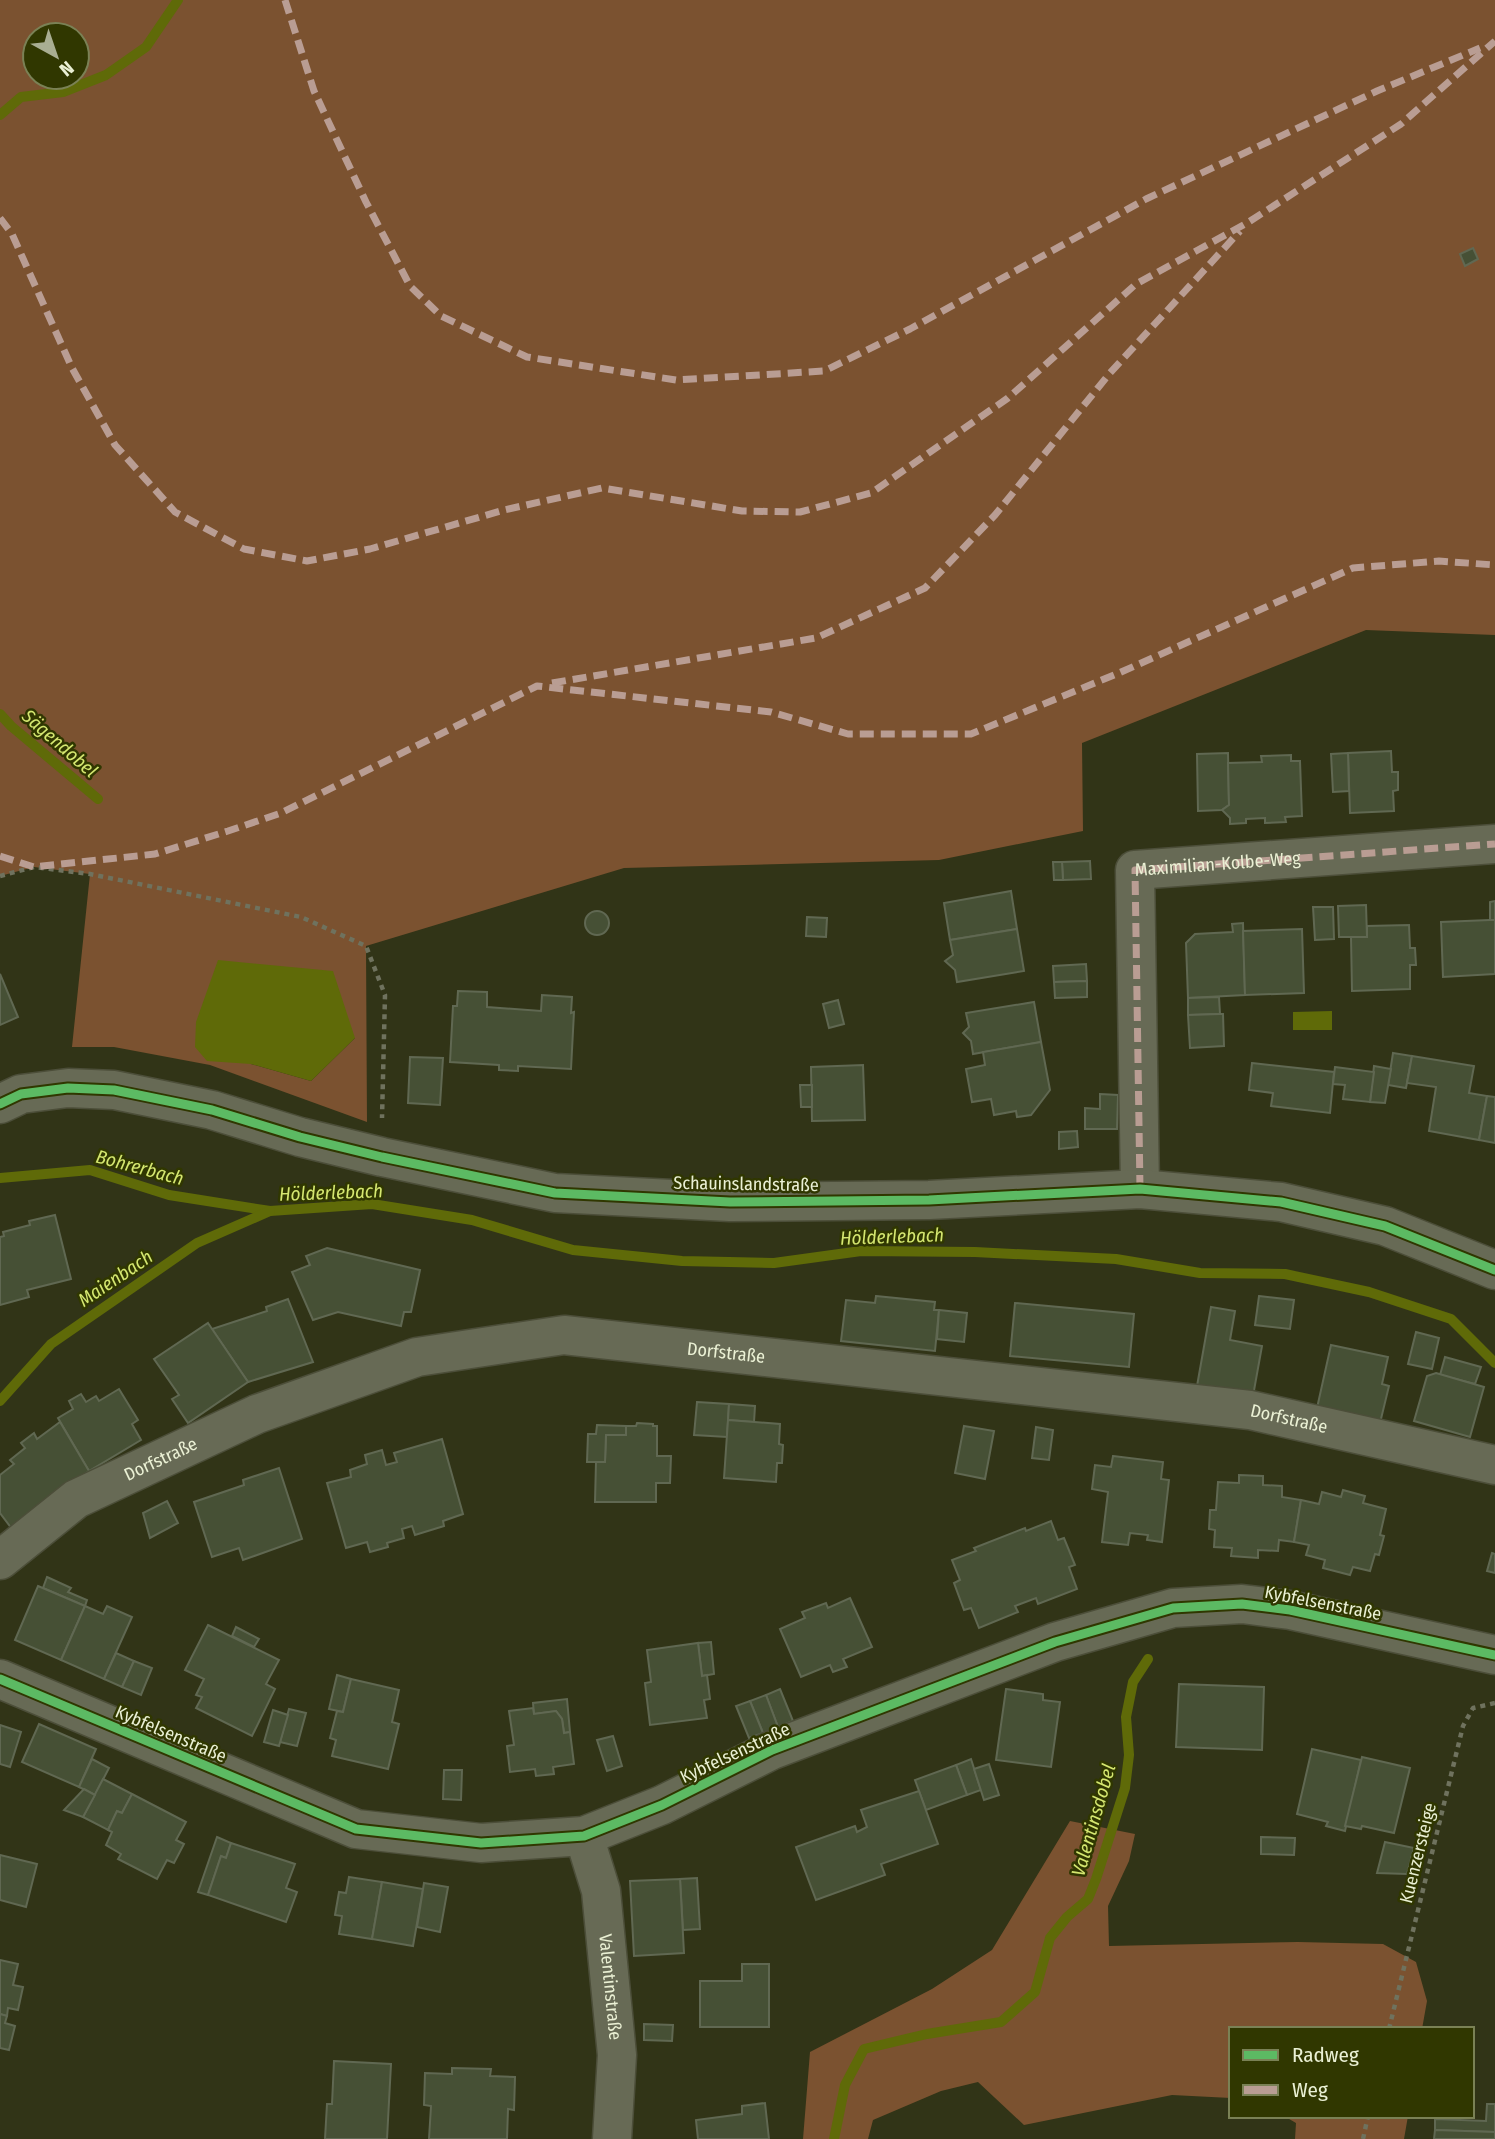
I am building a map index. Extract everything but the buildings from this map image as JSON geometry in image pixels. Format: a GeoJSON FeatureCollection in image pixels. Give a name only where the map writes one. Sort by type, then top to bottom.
{"type":"FeatureCollection","features":[{"type":"Feature","properties":{"kind":"street","name":"Maximilian-Kolbe-Weg"},"geometry":{"type":"LineString","coordinates":[[1140,1189],[1135,870],[1495,844]]}},
{"type":"Feature","properties":{"kind":"street","name":"Schauinslandstraße"},"geometry":{"type":"LineString","coordinates":[[0,1104],[21,1094],[68,1088],[114,1090],[212,1110],[300,1137],[382,1157],[555,1193],[730,1202],[929,1200],[1140,1189],[1281,1202],[1385,1226],[1495,1270]]}},
{"type":"Feature","properties":{"kind":"street","name":"Dorfstraße"},"geometry":{"type":"LineString","coordinates":[[0,1560],[76,1499],[257,1414],[417,1357],[564,1335],[1250,1410],[1495,1465]]}},
{"type":"Feature","properties":{"kind":"street","name":"Kybfelsenstraße"},"geometry":{"type":"LineString","coordinates":[[0,1679],[356,1829],[481,1843],[584,1836],[662,1805],[772,1750],[1055,1642],[1173,1608],[1242,1604],[1290,1610],[1495,1655]]}},
{"type":"Feature","properties":{"kind":"street","name":"Valentinstraße"},"geometry":{"type":"LineString","coordinates":[[584,1836],[601,1891],[617,2055],[612,2139]]}},
{"type":"Feature","properties":{"kind":"path"},"geometry":{"type":"LineString","coordinates":[[0,876],[34,867],[90,874],[301,917],[366,946],[385,995],[382,1157]]}},
{"type":"Feature","properties":{"kind":"path"},"geometry":{"type":"LineString","coordinates":[[1363,2139],[1368,2118]]}},
{"type":"Feature","properties":{"kind":"shaded area"},"geometry":{"type":"Polygon","coordinates":[[[0,0],[1495,0],[1495,635],[1366,630],[1082,743],[1083,831],[939,860],[624,868],[366,946],[367,1122],[210,1065],[114,1047],[72,1047],[90,874],[34,867],[0,876],[0,0]],[[355,1038],[251,1064],[311,1081],[355,1038]]]}},
{"type":"Feature","properties":{"kind":"shaded area"},"geometry":{"type":"Polygon","coordinates":[[[218,960],[333,971],[355,1038],[311,1081],[251,1064],[207,1061],[195,1047],[196,1022],[218,960]]]}},
{"type":"Feature","properties":{"kind":"shaded area"},"geometry":{"type":"Polygon","coordinates":[[[1332,1011],[1332,1030],[1293,1030],[1293,1012],[1332,1011]]]}},
{"type":"Feature","properties":{"kind":"shaded area"},"geometry":{"type":"Polygon","coordinates":[[[1070,1821],[1135,1834],[1129,1861],[1108,1906],[1109,1946],[1298,1942],[1383,1944],[1416,1962],[1427,2001],[1422,2027],[1229,2027],[1229,2098],[1172,2095],[1024,2125],[978,2082],[941,2091],[873,2120],[868,2139],[803,2139],[810,2052],[932,1989],[992,1950],[1070,1821]]]}},
{"type":"Feature","properties":{"kind":"shaded area"},"geometry":{"type":"Polygon","coordinates":[[[1287,2118],[1408,2118],[1404,2139],[1295,2139],[1296,2123],[1287,2118]]]}},
{"type":"Feature","properties":{"kind":"waterway"},"geometry":{"type":"LineString","coordinates":[[0,115],[21,97],[63,92],[106,75],[146,47],[178,0]]}},
{"type":"Feature","properties":{"kind":"waterway","name":"Sägendobel"},"geometry":{"type":"LineString","coordinates":[[0,714],[98,799]]}},
{"type":"Feature","properties":{"kind":"waterway","name":"Hölderlebach"},"geometry":{"type":"LineString","coordinates":[[0,1178],[90,1170],[169,1195],[270,1211],[372,1204],[472,1220],[573,1250],[682,1261],[774,1263],[861,1251],[975,1252],[1116,1259],[1200,1273],[1285,1274],[1369,1292],[1451,1319],[1495,1363]]}},
{"type":"Feature","properties":{"kind":"waterway","name":"Maienbach"},"geometry":{"type":"LineString","coordinates":[[0,1401],[51,1344],[197,1243],[270,1211]]}},
{"type":"Feature","properties":{"kind":"waterway","name":"Valentinsdobel"},"geometry":{"type":"LineString","coordinates":[[834,2139],[845,2085],[864,2049],[927,2034],[1001,2022],[1035,1992],[1050,1938],[1067,1917],[1088,1899],[1096,1879],[1125,1788],[1129,1755],[1126,1717],[1133,1682],[1148,1659]]}},
{"type":"Feature","properties":{"kind":"marked path"},"geometry":{"type":"LineString","coordinates":[[285,0],[314,91],[366,202],[410,286],[441,316],[527,357],[676,380],[824,371],[910,329],[1146,199],[1377,91],[1480,48]]}},
{"type":"Feature","properties":{"kind":"marked path"},"geometry":{"type":"LineString","coordinates":[[0,218],[12,234],[72,368],[115,445],[175,512],[244,549],[307,561],[370,549],[504,510],[602,488],[742,511],[800,512],[871,493],[1008,398],[1136,284],[1247,223],[1401,124],[1495,41]]}},
{"type":"Feature","properties":{"kind":"marked path"},"geometry":{"type":"LineString","coordinates":[[552,683],[816,638],[925,588],[995,515],[1110,373],[1240,231]]}},
{"type":"Feature","properties":{"kind":"marked path"},"geometry":{"type":"LineString","coordinates":[[0,856],[34,867],[155,854],[228,831],[281,813],[537,686],[771,712],[848,734],[971,734],[1119,673],[1353,568],[1439,561],[1495,565]]}},
{"type":"Feature","properties":{"kind":"marked path"},"geometry":{"type":"LineString","coordinates":[[1140,1189],[1135,870],[1495,844]]}},
{"type":"Feature","properties":{"kind":"cycle path"},"geometry":{"type":"LineString","coordinates":[[0,1104],[21,1094],[68,1088],[114,1090],[212,1110],[300,1137],[382,1157],[555,1193],[730,1202],[929,1200],[1140,1189],[1281,1202],[1385,1226],[1495,1270]]}},
{"type":"Feature","properties":{"kind":"cycle path"},"geometry":{"type":"LineString","coordinates":[[0,1679],[356,1829],[481,1843],[584,1836],[662,1805],[772,1750],[1055,1642],[1173,1608],[1242,1604],[1290,1610],[1495,1655]]}},
{"type":"Feature","properties":{"kind":"water label","name":"Bohrerbach"},"geometry":{"type":"Point","coordinates":[140,1167]}}]}
